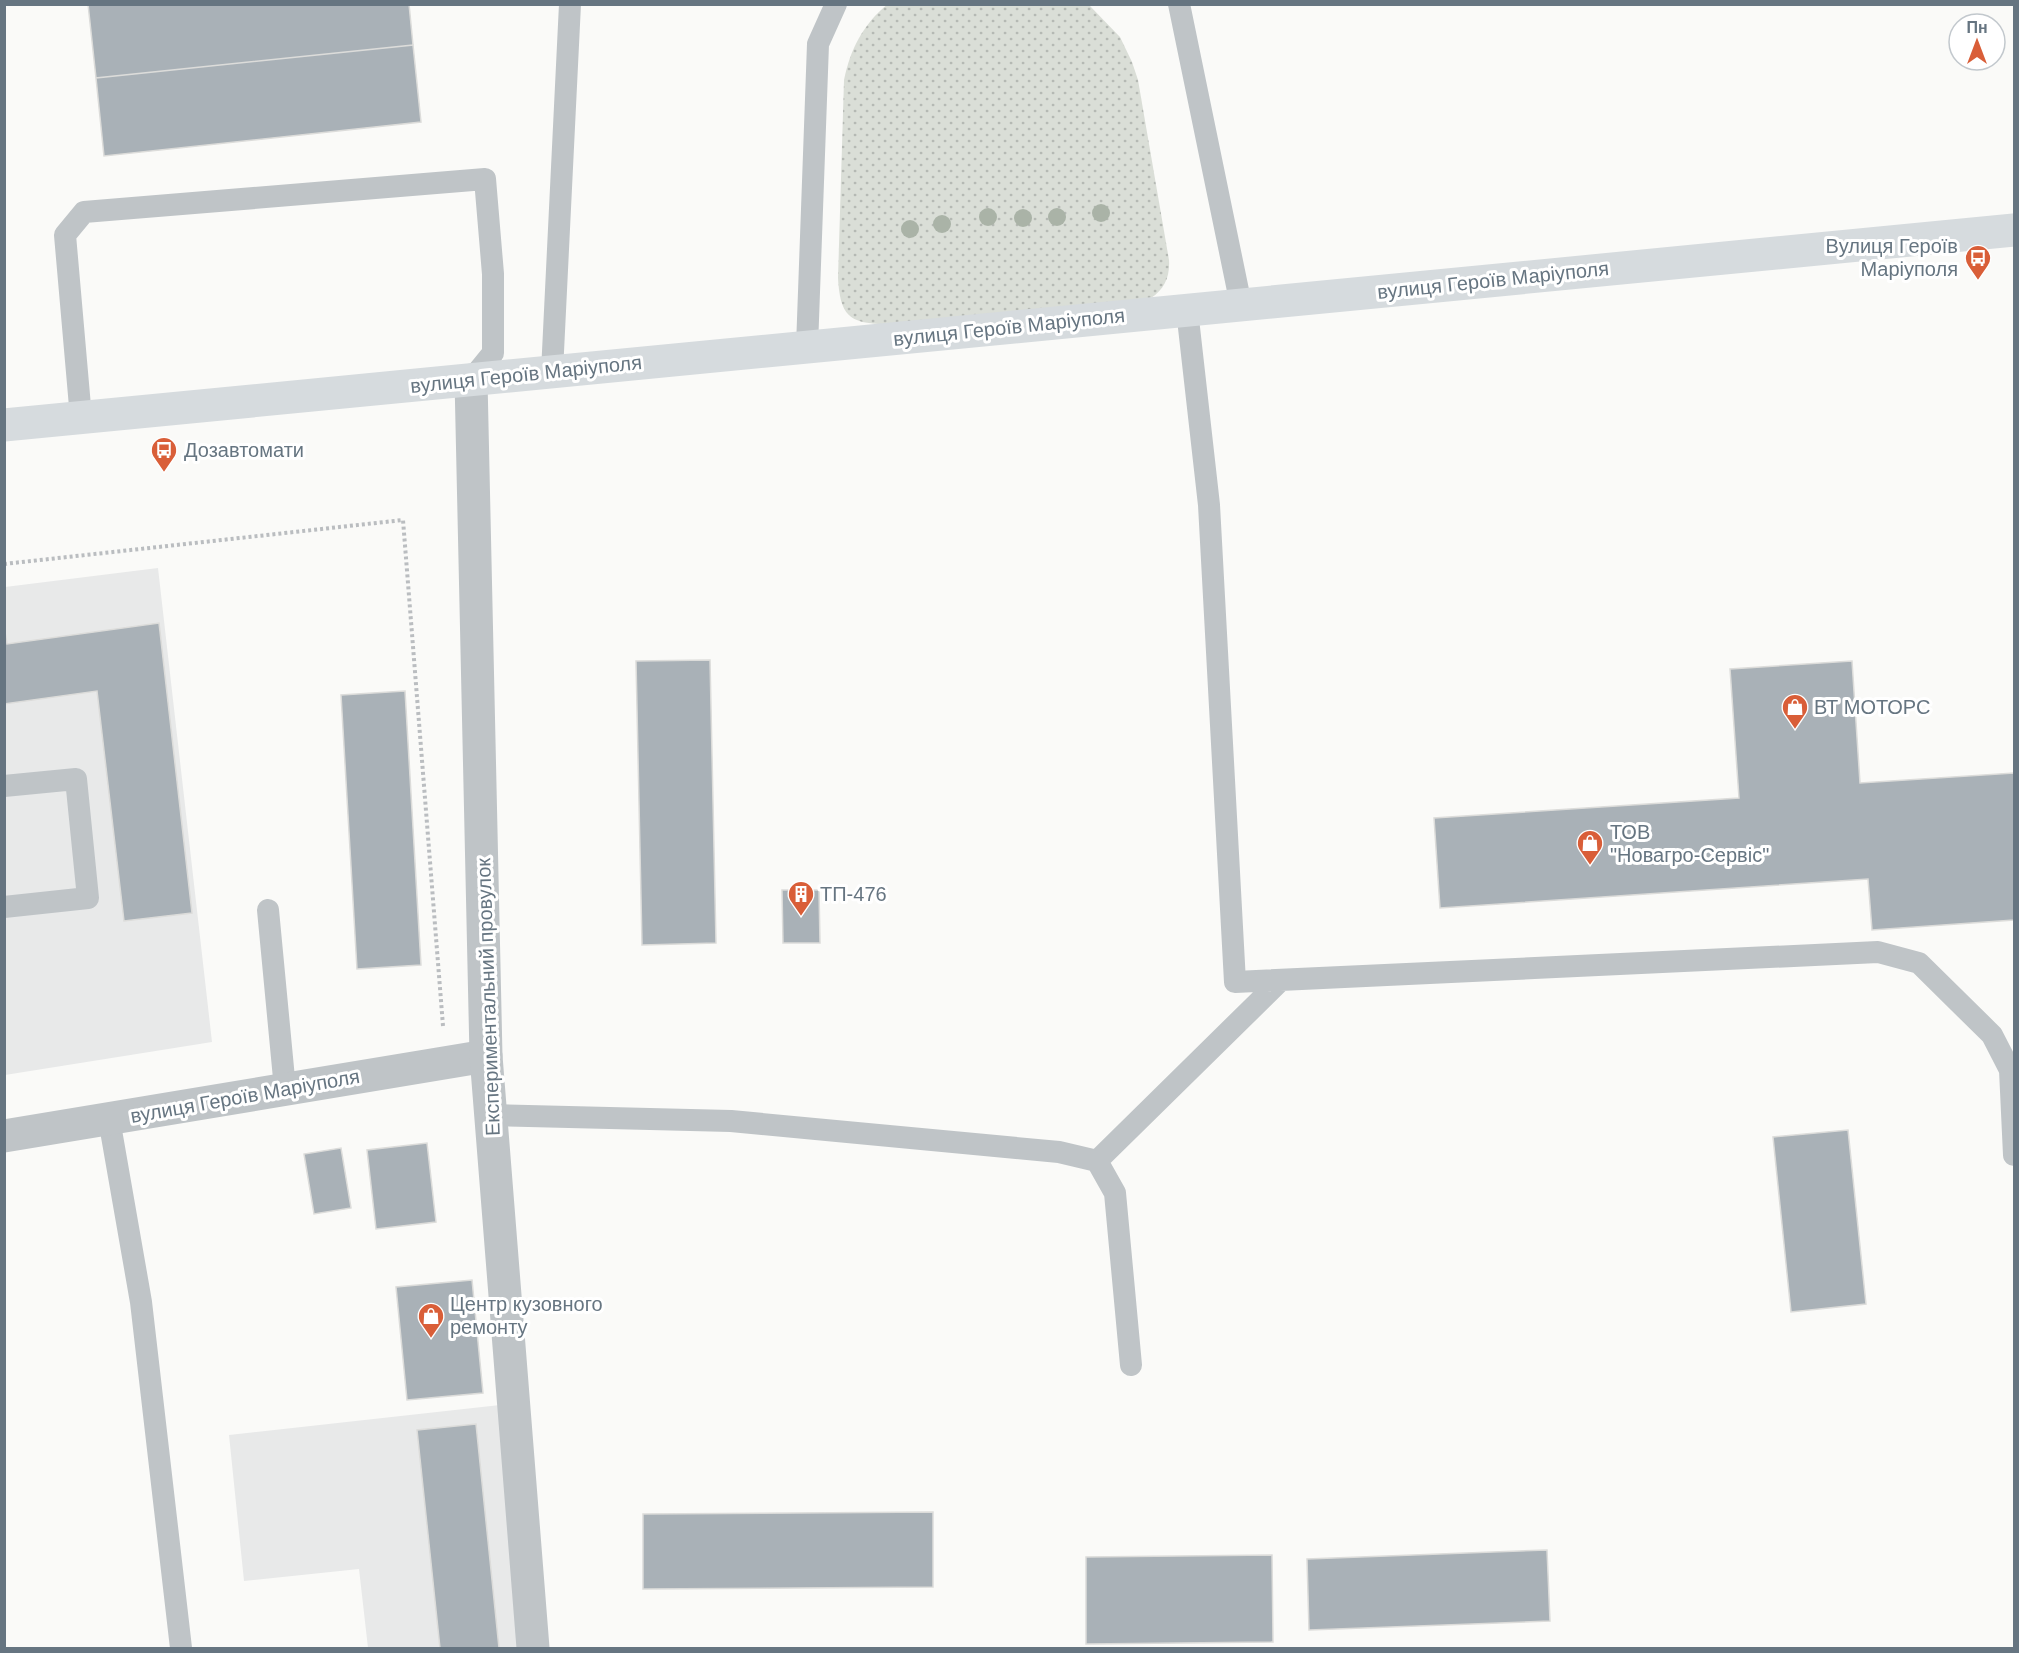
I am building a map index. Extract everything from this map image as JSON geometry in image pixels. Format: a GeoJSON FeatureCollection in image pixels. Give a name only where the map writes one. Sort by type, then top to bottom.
{"type":"FeatureCollection","features":[{"type":"Feature","properties":{"kind":"main road","name":"вулиця Героїв Маріуполя"},"geometry":{"type":"LineString","coordinates":[[4,425],[2014,230]]}},
{"type":"Feature","properties":{"kind":"street","name":"Експериментальний провулок"},"geometry":{"type":"LineString","coordinates":[[471,380],[486,1056],[533,1648]]}},
{"type":"Feature","properties":{"kind":"street","name":"вулиця Героїв Маріуполя"},"geometry":{"type":"LineString","coordinates":[[4,1136],[486,1056]]}},
{"type":"Feature","properties":{"kind":"lane"},"geometry":{"type":"LineString","coordinates":[[552,372],[570,4]]}},
{"type":"Feature","properties":{"kind":"lane"},"geometry":{"type":"LineString","coordinates":[[807,347],[818,44],[836,4]]}},
{"type":"Feature","properties":{"kind":"lane"},"geometry":{"type":"LineString","coordinates":[[1179,4],[1241,305]]}},
{"type":"Feature","properties":{"kind":"lane"},"geometry":{"type":"LineString","coordinates":[[81,418],[65,235],[84,212],[485,179],[492,274],[492,353],[471,380]]}},
{"type":"Feature","properties":{"kind":"lane"},"geometry":{"type":"LineString","coordinates":[[1187,310],[1209,505],[1235,982],[1878,952],[1919,963],[1992,1035],[2010,1070],[2014,1155]]}},
{"type":"Feature","properties":{"kind":"lane"},"geometry":{"type":"LineString","coordinates":[[4,786],[76,779],[88,898],[4,907]]}},
{"type":"Feature","properties":{"kind":"lane"},"geometry":{"type":"LineString","coordinates":[[268,910],[285,1089]]}},
{"type":"Feature","properties":{"kind":"lane"},"geometry":{"type":"LineString","coordinates":[[1097,1161],[1281,980]]}},
{"type":"Feature","properties":{"kind":"lane"},"geometry":{"type":"LineString","coordinates":[[492,1115],[732,1120],[1059,1152],[1097,1161],[1115,1193],[1131,1365]]}},
{"type":"Feature","properties":{"kind":"lane"},"geometry":{"type":"LineString","coordinates":[[109,1119],[141,1302],[181,1648]]}},
{"type":"Feature","properties":{"kind":"path"},"geometry":{"type":"LineString","coordinates":[[4,564],[403,520],[446,1062]]}},
{"type":"Feature","properties":{"kind":"shaded area"},"geometry":{"type":"Polygon","coordinates":[[[888,4],[1088,4],[1120,37],[1138,80],[1169,260],[1166,282],[1160,291],[1151,298],[885,324],[862,322],[848,314],[841,300],[838,278],[844,80],[859,38],[871,20],[888,4]]]}},
{"type":"Feature","properties":{"kind":"shaded area"},"geometry":{"type":"Polygon","coordinates":[[[158,568],[212,1042],[5,1075],[5,587],[158,568]]]}},
{"type":"Feature","properties":{"kind":"shaded area"},"geometry":{"type":"Polygon","coordinates":[[[500,1405],[526,1648],[368,1648],[359,1569],[244,1581],[229,1435],[500,1405]]]}},
{"type":"Feature","properties":{"kind":"building"},"geometry":{"type":"Polygon","coordinates":[[[88,4],[409,4],[413,45],[96,78],[88,4]]]}},
{"type":"Feature","properties":{"kind":"building"},"geometry":{"type":"Polygon","coordinates":[[[413,45],[421,122],[104,156],[96,78],[413,45]]]}},
{"type":"Feature","properties":{"kind":"building"},"geometry":{"type":"Polygon","coordinates":[[[159,623],[192,913],[124,921],[97,691],[4,704],[4,626],[7,644],[159,623]]]}},
{"type":"Feature","properties":{"kind":"building"},"geometry":{"type":"Polygon","coordinates":[[[710,660],[716,943],[642,945],[636,661],[710,660]]]}},
{"type":"Feature","properties":{"kind":"building"},"geometry":{"type":"Polygon","coordinates":[[[1852,661],[1860,783],[2014,773],[2014,920],[1872,930],[1868,879],[1440,908],[1434,818],[1739,798],[1730,669],[1852,661]]]}},
{"type":"Feature","properties":{"kind":"building"},"geometry":{"type":"Polygon","coordinates":[[[405,691],[421,965],[357,969],[341,695],[405,691]]]}},
{"type":"Feature","properties":{"kind":"building","name":"ТП-476"},"geometry":{"type":"Polygon","coordinates":[[[782,890],[819,890],[820,943],[783,943],[782,890]]]}},
{"type":"Feature","properties":{"kind":"building"},"geometry":{"type":"Polygon","coordinates":[[[1848,1130],[1866,1304],[1791,1312],[1773,1137],[1848,1130]]]}},
{"type":"Feature","properties":{"kind":"building"},"geometry":{"type":"Polygon","coordinates":[[[427,1143],[436,1222],[376,1229],[367,1150],[427,1143]]]}},
{"type":"Feature","properties":{"kind":"building"},"geometry":{"type":"Polygon","coordinates":[[[341,1148],[351,1208],[314,1214],[304,1154],[341,1148]]]}},
{"type":"Feature","properties":{"kind":"building"},"geometry":{"type":"Polygon","coordinates":[[[472,1280],[483,1393],[407,1400],[396,1287],[472,1280]]]}},
{"type":"Feature","properties":{"kind":"building"},"geometry":{"type":"Polygon","coordinates":[[[476,1424],[499,1648],[440,1648],[417,1430],[476,1424]]]}},
{"type":"Feature","properties":{"kind":"building"},"geometry":{"type":"Polygon","coordinates":[[[933,1512],[933,1587],[643,1589],[643,1514],[933,1512]]]}},
{"type":"Feature","properties":{"kind":"building"},"geometry":{"type":"Polygon","coordinates":[[[1547,1550],[1550,1621],[1309,1630],[1307,1559],[1547,1550]]]}},
{"type":"Feature","properties":{"kind":"building"},"geometry":{"type":"Polygon","coordinates":[[[1272,1555],[1273,1642],[1086,1644],[1086,1557],[1272,1555]]]}},
{"type":"Feature","properties":{"kind":"place","name":"Вулиця Героїв Маріуполя"},"geometry":{"type":"Point","coordinates":[1978,281]}},
{"type":"Feature","properties":{"kind":"place","name":"Дозавтомати"},"geometry":{"type":"Point","coordinates":[164,473]}},
{"type":"Feature","properties":{"kind":"place","name":"ВТ МОТОРС"},"geometry":{"type":"Point","coordinates":[1795,730]}},
{"type":"Feature","properties":{"kind":"place","name":"ТОВ \"Новагро-Сервіс\""},"geometry":{"type":"Point","coordinates":[1590,866]}},
{"type":"Feature","properties":{"kind":"place","name":"ТП-476"},"geometry":{"type":"Point","coordinates":[801,917]}},
{"type":"Feature","properties":{"kind":"place","name":"Центр кузовного ремонту"},"geometry":{"type":"Point","coordinates":[431,1339]}}]}
